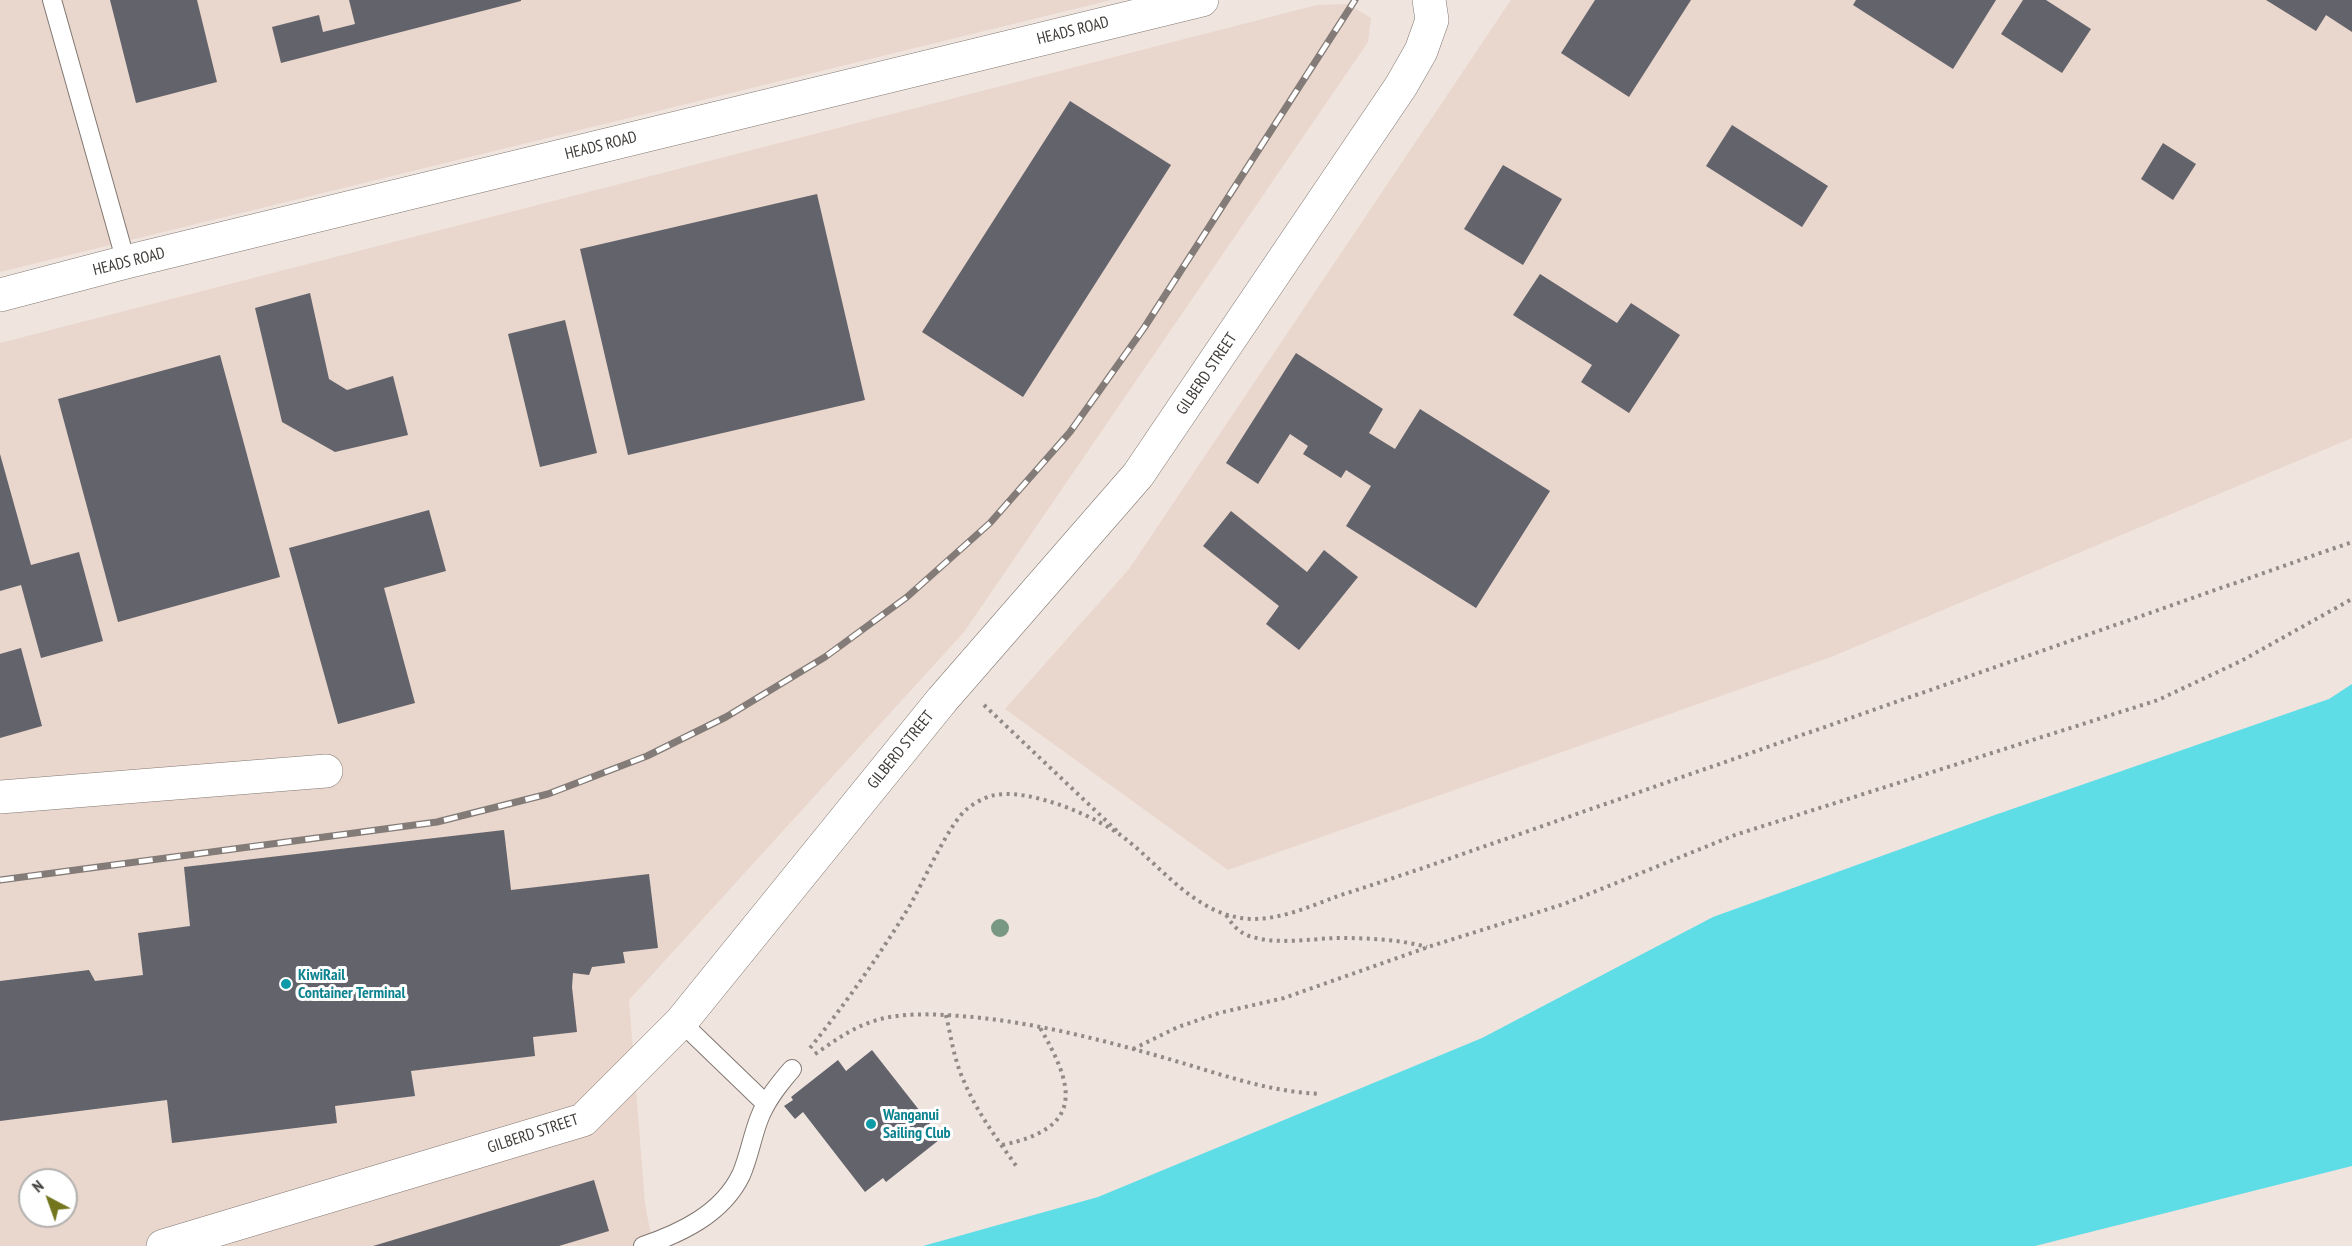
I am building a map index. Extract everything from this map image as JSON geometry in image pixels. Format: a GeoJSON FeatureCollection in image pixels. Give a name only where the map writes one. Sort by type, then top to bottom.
{"type":"FeatureCollection","features":[{"type":"Feature","properties":{"kind":"street","name":"HEADS ROAD"},"geometry":{"type":"LineString","coordinates":[[0,296],[126,262],[1202,0]]}},
{"type":"Feature","properties":{"kind":"street","name":"GILBERD STREET"},"geometry":{"type":"LineString","coordinates":[[163,1246],[583,1120],[681,1022],[958,681],[1138,476],[1401,86],[1421,51],[1432,20],[1429,0]]}},
{"type":"Feature","properties":{"kind":"street"},"geometry":{"type":"LineString","coordinates":[[0,797],[326,771]]}},
{"type":"Feature","properties":{"kind":"lane"},"geometry":{"type":"LineString","coordinates":[[52,0],[126,262]]}},
{"type":"Feature","properties":{"kind":"lane"},"geometry":{"type":"LineString","coordinates":[[681,1022],[766,1104]]}},
{"type":"Feature","properties":{"kind":"lane"},"geometry":{"type":"LineString","coordinates":[[643,1246],[670,1236],[701,1220],[730,1192],[745,1165],[759,1118],[766,1104],[792,1070]]}},
{"type":"Feature","properties":{"kind":"path"},"geometry":{"type":"LineString","coordinates":[[958,681],[1125,838],[1188,893],[1226,914],[1243,918],[1260,918],[1284,914],[1315,904],[2352,542]]}},
{"type":"Feature","properties":{"kind":"path"},"geometry":{"type":"LineString","coordinates":[[1133,1048],[1178,1027],[1219,1013],[1284,998],[1428,947],[1564,904],[1735,835],[2158,700],[2241,661],[2352,599]]}},
{"type":"Feature","properties":{"kind":"path"},"geometry":{"type":"LineString","coordinates":[[792,1070],[863,978],[919,890],[954,824],[965,810],[991,796],[1026,796],[1046,800],[1069,809],[1125,838]]}},
{"type":"Feature","properties":{"kind":"path"},"geometry":{"type":"LineString","coordinates":[[1226,914],[1239,931],[1255,938],[1288,940],[1375,938],[1402,940],[1428,947]]}},
{"type":"Feature","properties":{"kind":"path"},"geometry":{"type":"LineString","coordinates":[[792,1070],[843,1035],[871,1022],[900,1016],[946,1016],[986,1018],[1039,1026],[1133,1048],[1240,1081],[1290,1093],[1321,1094]]}},
{"type":"Feature","properties":{"kind":"path"},"geometry":{"type":"LineString","coordinates":[[946,1016],[962,1078],[979,1111],[1017,1167]]}},
{"type":"Feature","properties":{"kind":"path"},"geometry":{"type":"LineString","coordinates":[[1002,1145],[1026,1140],[1043,1132],[1056,1120],[1066,1103],[1067,1088],[1062,1071],[1039,1026]]}},
{"type":"Feature","properties":{"kind":"shaded area"},"geometry":{"type":"Polygon","coordinates":[[[0,0],[1111,0],[0,272],[0,0]]]}},
{"type":"Feature","properties":{"kind":"shaded area"},"geometry":{"type":"Polygon","coordinates":[[[1511,0],[2352,0],[2352,438],[1831,657],[1228,870],[1005,709],[1129,569],[1511,0]]]}},
{"type":"Feature","properties":{"kind":"shaded area"},"geometry":{"type":"Polygon","coordinates":[[[1348,4],[1371,18],[1368,42],[964,632],[629,1000],[645,1204],[653,1246],[0,1246],[0,343],[1317,5],[1348,4]]]}},
{"type":"Feature","properties":{"kind":"water"},"geometry":{"type":"Polygon","coordinates":[[[2352,684],[2352,1166],[2035,1246],[923,1246],[1098,1197],[1482,1038],[1713,917],[1992,816],[2329,699],[2352,684]]]}},
{"type":"Feature","properties":{"kind":"building"},"geometry":{"type":"Polygon","coordinates":[[[110,0],[197,0],[217,82],[136,103],[110,0]]]}},
{"type":"Feature","properties":{"kind":"building"},"geometry":{"type":"Polygon","coordinates":[[[349,0],[521,1],[281,63],[272,27],[319,15],[323,32],[355,24],[349,0]]]}},
{"type":"Feature","properties":{"kind":"building"},"geometry":{"type":"Polygon","coordinates":[[[1595,0],[1691,0],[1629,97],[1561,53],[1595,0]]]}},
{"type":"Feature","properties":{"kind":"building"},"geometry":{"type":"Polygon","coordinates":[[[1856,0],[1996,0],[1953,69],[1853,5],[1856,0]]]}},
{"type":"Feature","properties":{"kind":"building"},"geometry":{"type":"Polygon","coordinates":[[[2023,0],[2046,0],[2091,29],[2062,73],[2001,34],[2023,0]]]}},
{"type":"Feature","properties":{"kind":"building"},"geometry":{"type":"Polygon","coordinates":[[[2266,0],[2352,0],[2352,32],[2326,15],[2316,31],[2266,0]]]}},
{"type":"Feature","properties":{"kind":"building"},"geometry":{"type":"Polygon","coordinates":[[[1070,101],[1171,165],[1023,397],[922,332],[1070,101]]]}},
{"type":"Feature","properties":{"kind":"building"},"geometry":{"type":"Polygon","coordinates":[[[1732,125],[1828,186],[1802,227],[1706,166],[1732,125]]]}},
{"type":"Feature","properties":{"kind":"building"},"geometry":{"type":"Polygon","coordinates":[[[2163,143],[2196,164],[2173,200],[2141,179],[2163,143]]]}},
{"type":"Feature","properties":{"kind":"building"},"geometry":{"type":"Polygon","coordinates":[[[1503,165],[1562,199],[1523,265],[1464,229],[1503,165]]]}},
{"type":"Feature","properties":{"kind":"building"},"geometry":{"type":"Polygon","coordinates":[[[817,194],[865,400],[628,455],[580,249],[817,194]]]}},
{"type":"Feature","properties":{"kind":"building"},"geometry":{"type":"Polygon","coordinates":[[[1540,274],[1617,323],[1631,303],[1680,335],[1629,413],[1581,382],[1592,365],[1513,315],[1540,274]]]}},
{"type":"Feature","properties":{"kind":"building"},"geometry":{"type":"Polygon","coordinates":[[[310,293],[329,379],[347,390],[393,376],[408,435],[335,452],[282,422],[255,308],[310,293]]]}},
{"type":"Feature","properties":{"kind":"building"},"geometry":{"type":"Polygon","coordinates":[[[565,320],[597,453],[540,467],[508,334],[565,320]]]}},
{"type":"Feature","properties":{"kind":"building"},"geometry":{"type":"Polygon","coordinates":[[[1296,353],[1383,409],[1369,433],[1395,449],[1420,409],[1550,491],[1476,608],[1346,526],[1371,486],[1346,470],[1341,478],[1303,454],[1308,446],[1290,434],[1258,484],[1226,463],[1296,353]]]}},
{"type":"Feature","properties":{"kind":"building"},"geometry":{"type":"Polygon","coordinates":[[[220,355],[280,577],[118,622],[58,399],[220,355]]]}},
{"type":"Feature","properties":{"kind":"building"},"geometry":{"type":"Polygon","coordinates":[[[0,454],[31,565],[79,552],[103,641],[41,658],[21,585],[0,591],[0,454]]]}},
{"type":"Feature","properties":{"kind":"building"},"geometry":{"type":"Polygon","coordinates":[[[429,510],[446,571],[384,588],[415,703],[338,724],[289,548],[429,510]]]}},
{"type":"Feature","properties":{"kind":"building"},"geometry":{"type":"Polygon","coordinates":[[[1231,511],[1307,572],[1324,550],[1358,577],[1299,650],[1266,624],[1279,606],[1203,546],[1231,511]]]}},
{"type":"Feature","properties":{"kind":"building"},"geometry":{"type":"Polygon","coordinates":[[[21,648],[42,726],[0,738],[0,654],[21,648]]]}},
{"type":"Feature","properties":{"kind":"building","name":"KiwiRail Container Terminal"},"geometry":{"type":"Polygon","coordinates":[[[504,830],[511,890],[649,874],[658,948],[623,952],[625,963],[592,967],[589,975],[573,973],[572,987],[577,1032],[533,1037],[535,1056],[411,1071],[415,1096],[335,1106],[337,1123],[172,1143],[167,1100],[0,1121],[0,981],[89,970],[95,981],[143,975],[138,933],[190,926],[184,867],[504,830]]]}},
{"type":"Feature","properties":{"kind":"building","name":"Wanganui Sailing Club"},"geometry":{"type":"Polygon","coordinates":[[[872,1050],[934,1129],[932,1130],[939,1140],[886,1182],[883,1178],[865,1192],[803,1112],[795,1119],[784,1106],[793,1100],[791,1097],[838,1060],[846,1071],[872,1050]]]}},
{"type":"Feature","properties":{"kind":"building"},"geometry":{"type":"Polygon","coordinates":[[[594,1180],[609,1231],[559,1246],[373,1246],[594,1180]]]}},
{"type":"Feature","properties":{"kind":"railway"},"geometry":{"type":"LineString","coordinates":[[0,880],[437,822],[548,794],[647,756],[726,717],[825,657],[907,597],[990,523],[1070,432],[1144,328],[1355,0]]}},
{"type":"Feature","properties":{"kind":"place","name":"KiwiRail Container Terminal"},"geometry":{"type":"Point","coordinates":[286,984]}},
{"type":"Feature","properties":{"kind":"place","name":"Wanganui Sailing Club"},"geometry":{"type":"Point","coordinates":[871,1124]}}]}
